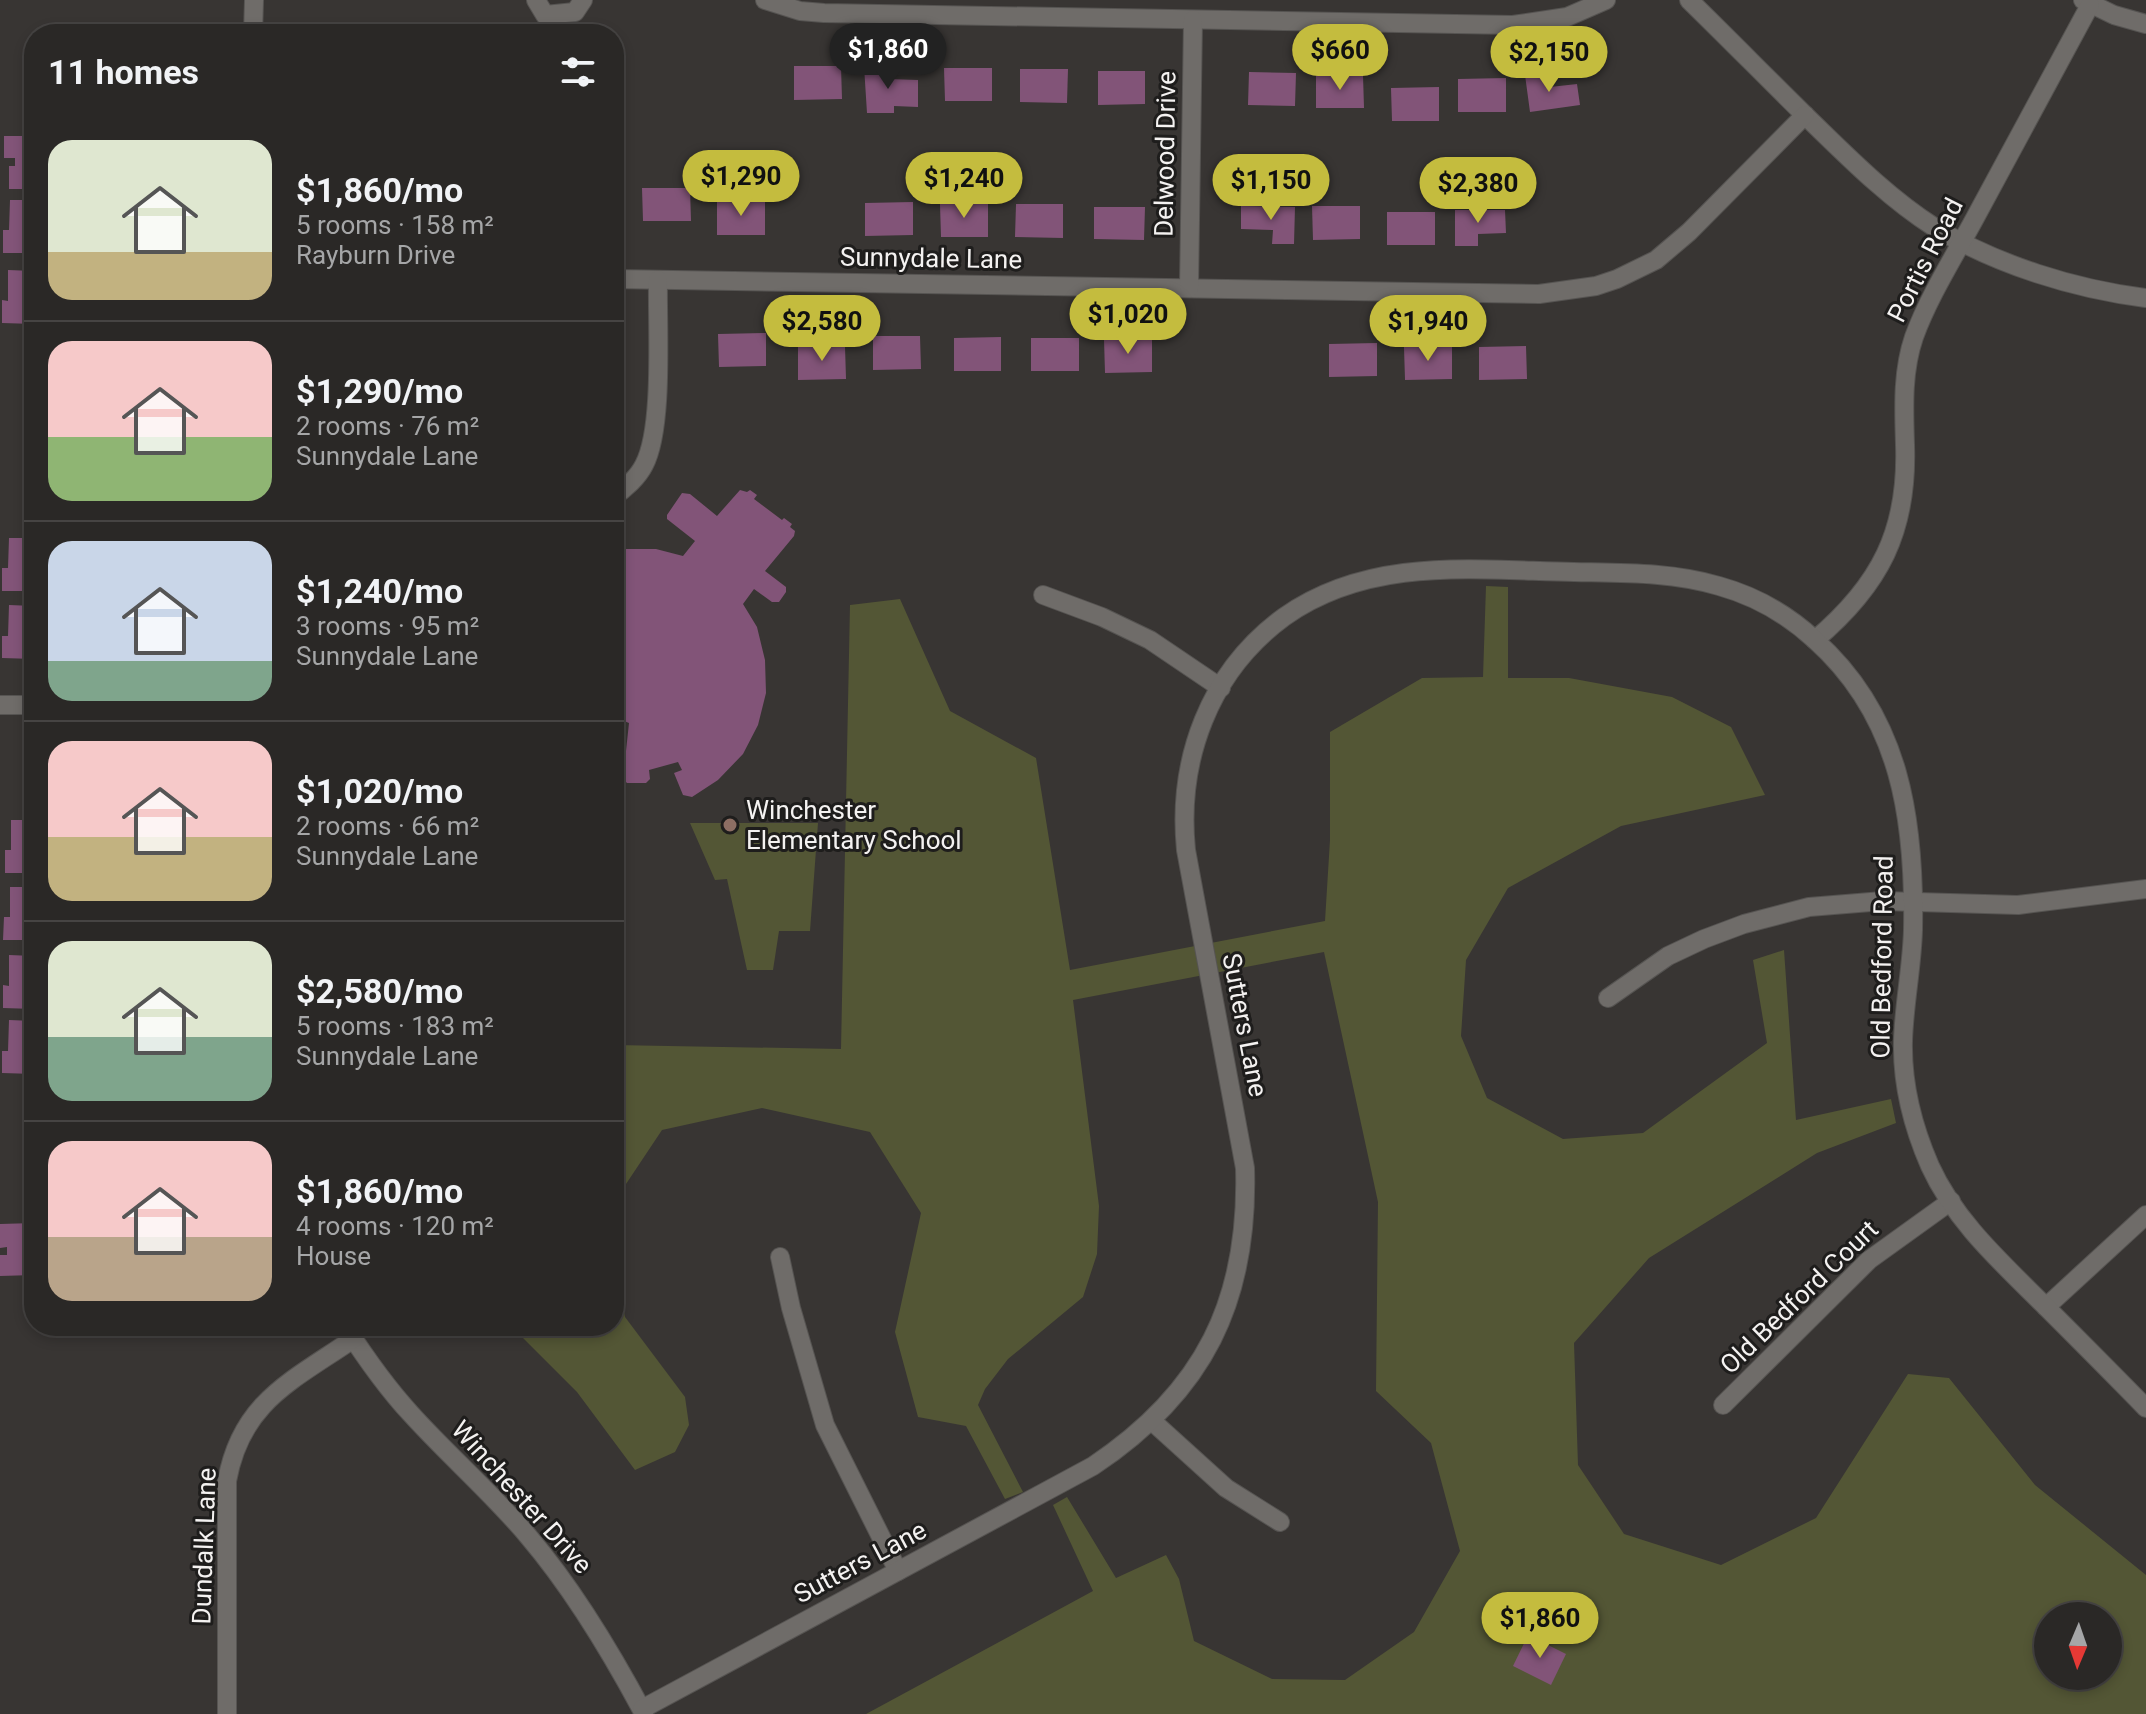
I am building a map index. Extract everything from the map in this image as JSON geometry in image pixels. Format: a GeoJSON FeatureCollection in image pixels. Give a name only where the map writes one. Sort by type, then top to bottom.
{"type":"FeatureCollection","features":[{"type":"Feature","properties":{"kind":"street"},"geometry":{"type":"LineString","coordinates":[[253,24],[254,0]]}},
{"type":"Feature","properties":{"kind":"street"},"geometry":{"type":"LineString","coordinates":[[536,0],[545,15],[575,12],[583,0]]}},
{"type":"Feature","properties":{"kind":"street"},"geometry":{"type":"LineString","coordinates":[[765,0],[800,11],[824,13],[1513,25],[1567,17],[1606,0]]}},
{"type":"Feature","properties":{"kind":"street"},"geometry":{"type":"LineString","coordinates":[[1689,0],[1852,161],[1934,227],[2000,260],[2080,286],[2146,298]]}},
{"type":"Feature","properties":{"kind":"street"},"geometry":{"type":"LineString","coordinates":[[2086,2],[2114,15],[2146,24]]}},
{"type":"Feature","properties":{"kind":"street","name":"Portis Road"},"geometry":{"type":"LineString","coordinates":[[1815,640],[1860,598],[1892,541],[1905,487],[1904,397],[1909,358],[1921,320],[2086,2]]}},
{"type":"Feature","properties":{"kind":"street","name":"Delwood Drive"},"geometry":{"type":"LineString","coordinates":[[1189,288],[1193,20]]}},
{"type":"Feature","properties":{"kind":"street","name":"Sunnydale Lane"},"geometry":{"type":"LineString","coordinates":[[624,279],[1568,292],[1596,286],[1637,270],[1673,247],[1805,115]]}},
{"type":"Feature","properties":{"kind":"street"},"geometry":{"type":"LineString","coordinates":[[624,488],[644,465],[655,429],[658,280]]}},
{"type":"Feature","properties":{"kind":"street","name":"Sutters Lane"},"geometry":{"type":"LineString","coordinates":[[643,1712],[1093,1466],[1152,1421],[1185,1385],[1214,1336],[1235,1279],[1245,1228],[1245,1168],[1186,850],[1183,820],[1185,784],[1192,749],[1204,716],[1253,644],[1298,608],[1353,582],[1415,570],[1639,574],[1689,579],[1721,586],[1755,599],[1815,640]]}},
{"type":"Feature","properties":{"kind":"street"},"geometry":{"type":"LineString","coordinates":[[1043,595],[1102,617],[1150,640],[1221,688]]}},
{"type":"Feature","properties":{"kind":"street","name":"Old Bedford Road"},"geometry":{"type":"LineString","coordinates":[[1815,640],[1837,659],[1873,709],[1889,746],[1908,818],[1912,855],[1913,935],[1903,1042],[1905,1079],[1913,1119],[1931,1167],[1951,1201],[1987,1249],[2146,1408]]}},
{"type":"Feature","properties":{"kind":"street"},"geometry":{"type":"LineString","coordinates":[[0,705],[24,705]]}},
{"type":"Feature","properties":{"kind":"street"},"geometry":{"type":"LineString","coordinates":[[1608,998],[1668,956],[1704,939],[1744,924],[1809,907],[1867,901],[2018,905],[2146,889]]}},
{"type":"Feature","properties":{"kind":"street","name":"Old Bedford Court"},"geometry":{"type":"LineString","coordinates":[[1723,1405],[1869,1260],[1951,1201]]}},
{"type":"Feature","properties":{"kind":"street"},"geometry":{"type":"LineString","coordinates":[[2046,1307],[2146,1215]]}},
{"type":"Feature","properties":{"kind":"street"},"geometry":{"type":"LineString","coordinates":[[780,1257],[791,1308],[825,1425],[898,1571]]}},
{"type":"Feature","properties":{"kind":"street","name":"Dundalk Lane"},"geometry":{"type":"LineString","coordinates":[[227,1714],[227,1481],[235,1449],[244,1428],[265,1402],[344,1336]]}},
{"type":"Feature","properties":{"kind":"street","name":"Winchester Drive"},"geometry":{"type":"LineString","coordinates":[[352,1336],[411,1414],[499,1503],[555,1569],[574,1594],[643,1712]]}},
{"type":"Feature","properties":{"kind":"street"},"geometry":{"type":"LineString","coordinates":[[1152,1421],[1226,1488],[1280,1522]]}},
{"type":"Feature","properties":{"kind":"green space"},"geometry":{"type":"Polygon","coordinates":[[[1486,586],[1508,587],[1508,678],[1569,678],[1672,697],[1731,727],[1765,795],[1621,826],[1508,888],[1466,960],[1461,1036],[1487,1098],[1563,1139],[1643,1133],[1767,1043],[1753,960],[1784,950],[1796,1120],[1891,1099],[1896,1123],[1817,1153],[1649,1258],[1574,1343],[1578,1465],[1624,1534],[1721,1565],[1816,1518],[1908,1374],[1949,1378],[2035,1485],[2146,1575],[2146,1714],[866,1714],[1093,1591],[1053,1505],[1067,1497],[1116,1578],[1166,1555],[1179,1579],[1194,1641],[1272,1679],[1345,1680],[1414,1632],[1460,1551],[1431,1443],[1376,1391],[1378,1202],[1324,952],[1073,1000],[1099,1206],[1097,1254],[1083,1297],[1008,1359],[985,1389],[978,1405],[1023,1492],[1005,1499],[966,1426],[918,1417],[895,1332],[921,1213],[870,1132],[762,1108],[662,1130],[624,1187],[624,1045],[841,1049],[850,605],[900,599],[950,711],[1036,758],[1070,970],[1325,921],[1330,840],[1330,732],[1422,678],[1483,677],[1486,586]]]}},
{"type":"Feature","properties":{"kind":"green space"},"geometry":{"type":"Polygon","coordinates":[[[690,823],[818,823],[810,931],[779,931],[773,970],[747,970],[727,879],[715,880],[690,823]]]}},
{"type":"Feature","properties":{"kind":"green space"},"geometry":{"type":"Polygon","coordinates":[[[624,1312],[685,1397],[689,1425],[675,1452],[635,1470],[577,1392],[521,1336],[624,1336],[624,1312]]]}},
{"type":"Feature","properties":{"kind":"building"},"geometry":{"type":"Polygon","coordinates":[[[794,66],[841,66],[842,99],[794,100],[794,66]]]}},
{"type":"Feature","properties":{"kind":"building"},"geometry":{"type":"Polygon","coordinates":[[[864,66],[889,66],[889,79],[918,80],[918,107],[894,106],[894,113],[867,113],[864,66]]]}},
{"type":"Feature","properties":{"kind":"building"},"geometry":{"type":"Polygon","coordinates":[[[944,68],[992,68],[992,101],[945,101],[944,68]]]}},
{"type":"Feature","properties":{"kind":"building"},"geometry":{"type":"Polygon","coordinates":[[[1020,69],[1068,69],[1067,103],[1020,102],[1020,69]]]}},
{"type":"Feature","properties":{"kind":"building"},"geometry":{"type":"Polygon","coordinates":[[[1098,71],[1145,71],[1145,104],[1098,105],[1098,71]]]}},
{"type":"Feature","properties":{"kind":"building"},"geometry":{"type":"Polygon","coordinates":[[[1548,71],[1550,87],[1577,84],[1580,105],[1530,112],[1525,75],[1548,71]]]}},
{"type":"Feature","properties":{"kind":"building"},"geometry":{"type":"Polygon","coordinates":[[[1249,72],[1296,73],[1295,106],[1248,105],[1249,72]]]}},
{"type":"Feature","properties":{"kind":"building"},"geometry":{"type":"Polygon","coordinates":[[[1316,75],[1363,75],[1364,108],[1316,108],[1316,75]]]}},
{"type":"Feature","properties":{"kind":"building"},"geometry":{"type":"Polygon","coordinates":[[[1506,78],[1506,112],[1458,112],[1458,79],[1506,78]]]}},
{"type":"Feature","properties":{"kind":"building"},"geometry":{"type":"Polygon","coordinates":[[[1439,87],[1439,121],[1392,121],[1391,88],[1439,87]]]}},
{"type":"Feature","properties":{"kind":"building"},"geometry":{"type":"Polygon","coordinates":[[[4,136],[24,136],[24,189],[9,189],[9,166],[15,166],[15,158],[4,158],[4,136]]]}},
{"type":"Feature","properties":{"kind":"building"},"geometry":{"type":"Polygon","coordinates":[[[642,188],[690,188],[691,221],[643,221],[642,188]]]}},
{"type":"Feature","properties":{"kind":"building"},"geometry":{"type":"Polygon","coordinates":[[[10,200],[24,200],[24,253],[3,253],[3,230],[9,230],[10,200]]]}},
{"type":"Feature","properties":{"kind":"building"},"geometry":{"type":"Polygon","coordinates":[[[717,201],[765,202],[765,235],[717,235],[717,201]]]}},
{"type":"Feature","properties":{"kind":"building"},"geometry":{"type":"Polygon","coordinates":[[[913,202],[913,235],[865,236],[865,203],[913,202]]]}},
{"type":"Feature","properties":{"kind":"building"},"geometry":{"type":"Polygon","coordinates":[[[940,204],[988,204],[988,237],[941,237],[940,204]]]}},
{"type":"Feature","properties":{"kind":"building"},"geometry":{"type":"Polygon","coordinates":[[[1016,204],[1063,204],[1063,238],[1015,237],[1016,204]]]}},
{"type":"Feature","properties":{"kind":"building"},"geometry":{"type":"Polygon","coordinates":[[[1241,206],[1295,207],[1294,244],[1272,244],[1273,230],[1241,229],[1241,206]]]}},
{"type":"Feature","properties":{"kind":"building"},"geometry":{"type":"Polygon","coordinates":[[[1312,206],[1360,206],[1360,239],[1313,240],[1312,206]]]}},
{"type":"Feature","properties":{"kind":"building"},"geometry":{"type":"Polygon","coordinates":[[[1094,207],[1145,207],[1144,240],[1094,239],[1094,207]]]}},
{"type":"Feature","properties":{"kind":"building"},"geometry":{"type":"Polygon","coordinates":[[[1455,210],[1505,210],[1506,233],[1478,234],[1478,246],[1455,246],[1455,210]]]}},
{"type":"Feature","properties":{"kind":"building"},"geometry":{"type":"Polygon","coordinates":[[[1387,212],[1435,212],[1435,245],[1387,245],[1387,212]]]}},
{"type":"Feature","properties":{"kind":"building"},"geometry":{"type":"Polygon","coordinates":[[[8,270],[24,271],[24,324],[2,323],[2,300],[8,301],[8,270]]]}},
{"type":"Feature","properties":{"kind":"building"},"geometry":{"type":"Polygon","coordinates":[[[766,333],[766,366],[719,367],[718,334],[766,333]]]}},
{"type":"Feature","properties":{"kind":"building"},"geometry":{"type":"Polygon","coordinates":[[[873,336],[920,336],[921,369],[873,370],[873,336]]]}},
{"type":"Feature","properties":{"kind":"building"},"geometry":{"type":"Polygon","coordinates":[[[1001,337],[1001,371],[954,371],[954,338],[1001,337]]]}},
{"type":"Feature","properties":{"kind":"building"},"geometry":{"type":"Polygon","coordinates":[[[1031,338],[1079,338],[1079,371],[1031,371],[1031,338]]]}},
{"type":"Feature","properties":{"kind":"building"},"geometry":{"type":"Polygon","coordinates":[[[1104,339],[1152,339],[1152,372],[1105,373],[1104,339]]]}},
{"type":"Feature","properties":{"kind":"building"},"geometry":{"type":"Polygon","coordinates":[[[1377,343],[1377,376],[1329,377],[1329,344],[1377,343]]]}},
{"type":"Feature","properties":{"kind":"building"},"geometry":{"type":"Polygon","coordinates":[[[798,346],[845,346],[846,379],[798,380],[798,346]]]}},
{"type":"Feature","properties":{"kind":"building"},"geometry":{"type":"Polygon","coordinates":[[[1452,346],[1452,379],[1405,380],[1404,347],[1452,346]]]}},
{"type":"Feature","properties":{"kind":"building"},"geometry":{"type":"Polygon","coordinates":[[[1526,346],[1527,379],[1479,380],[1479,347],[1526,346]]]}},
{"type":"Feature","properties":{"kind":"building"},"geometry":{"type":"Polygon","coordinates":[[[740,490],[750,490],[757,495],[754,499],[792,524],[790,527],[795,531],[765,571],[786,587],[779,602],[772,602],[754,589],[743,604],[757,627],[765,660],[766,693],[758,725],[743,754],[718,780],[692,797],[683,795],[674,773],[682,770],[678,762],[649,770],[650,779],[646,783],[627,783],[624,780],[629,723],[624,721],[624,549],[656,549],[683,556],[695,541],[667,519],[682,493],[690,494],[717,516],[740,490]]]}},
{"type":"Feature","properties":{"kind":"building"},"geometry":{"type":"Polygon","coordinates":[[[9,538],[24,538],[24,591],[2,591],[2,568],[8,568],[9,538]]]}},
{"type":"Feature","properties":{"kind":"building"},"geometry":{"type":"Polygon","coordinates":[[[9,605],[24,606],[24,659],[2,658],[2,636],[8,636],[9,605]]]}},
{"type":"Feature","properties":{"kind":"building"},"geometry":{"type":"Polygon","coordinates":[[[11,820],[24,820],[24,873],[5,873],[5,850],[11,850],[11,820]]]}},
{"type":"Feature","properties":{"kind":"building"},"geometry":{"type":"Polygon","coordinates":[[[10,887],[24,887],[24,940],[3,940],[4,917],[10,917],[10,887]]]}},
{"type":"Feature","properties":{"kind":"building"},"geometry":{"type":"Polygon","coordinates":[[[9,955],[24,956],[24,1009],[3,1008],[3,985],[9,986],[9,955]]]}},
{"type":"Feature","properties":{"kind":"building"},"geometry":{"type":"Polygon","coordinates":[[[9,1020],[24,1021],[24,1074],[2,1073],[2,1051],[8,1051],[9,1020]]]}},
{"type":"Feature","properties":{"kind":"building"},"geometry":{"type":"Polygon","coordinates":[[[24,1223],[24,1275],[0,1276],[0,1255],[7,1255],[7,1247],[0,1248],[0,1224],[24,1223]]]}},
{"type":"Feature","properties":{"kind":"building"},"geometry":{"type":"Polygon","coordinates":[[[1528,1635],[1566,1654],[1551,1685],[1513,1666],[1528,1635]]]}},
{"type":"Feature","properties":{"kind":"place","name":"Winchester Elementary School"},"geometry":{"type":"Point","coordinates":[730,825]}}]}
